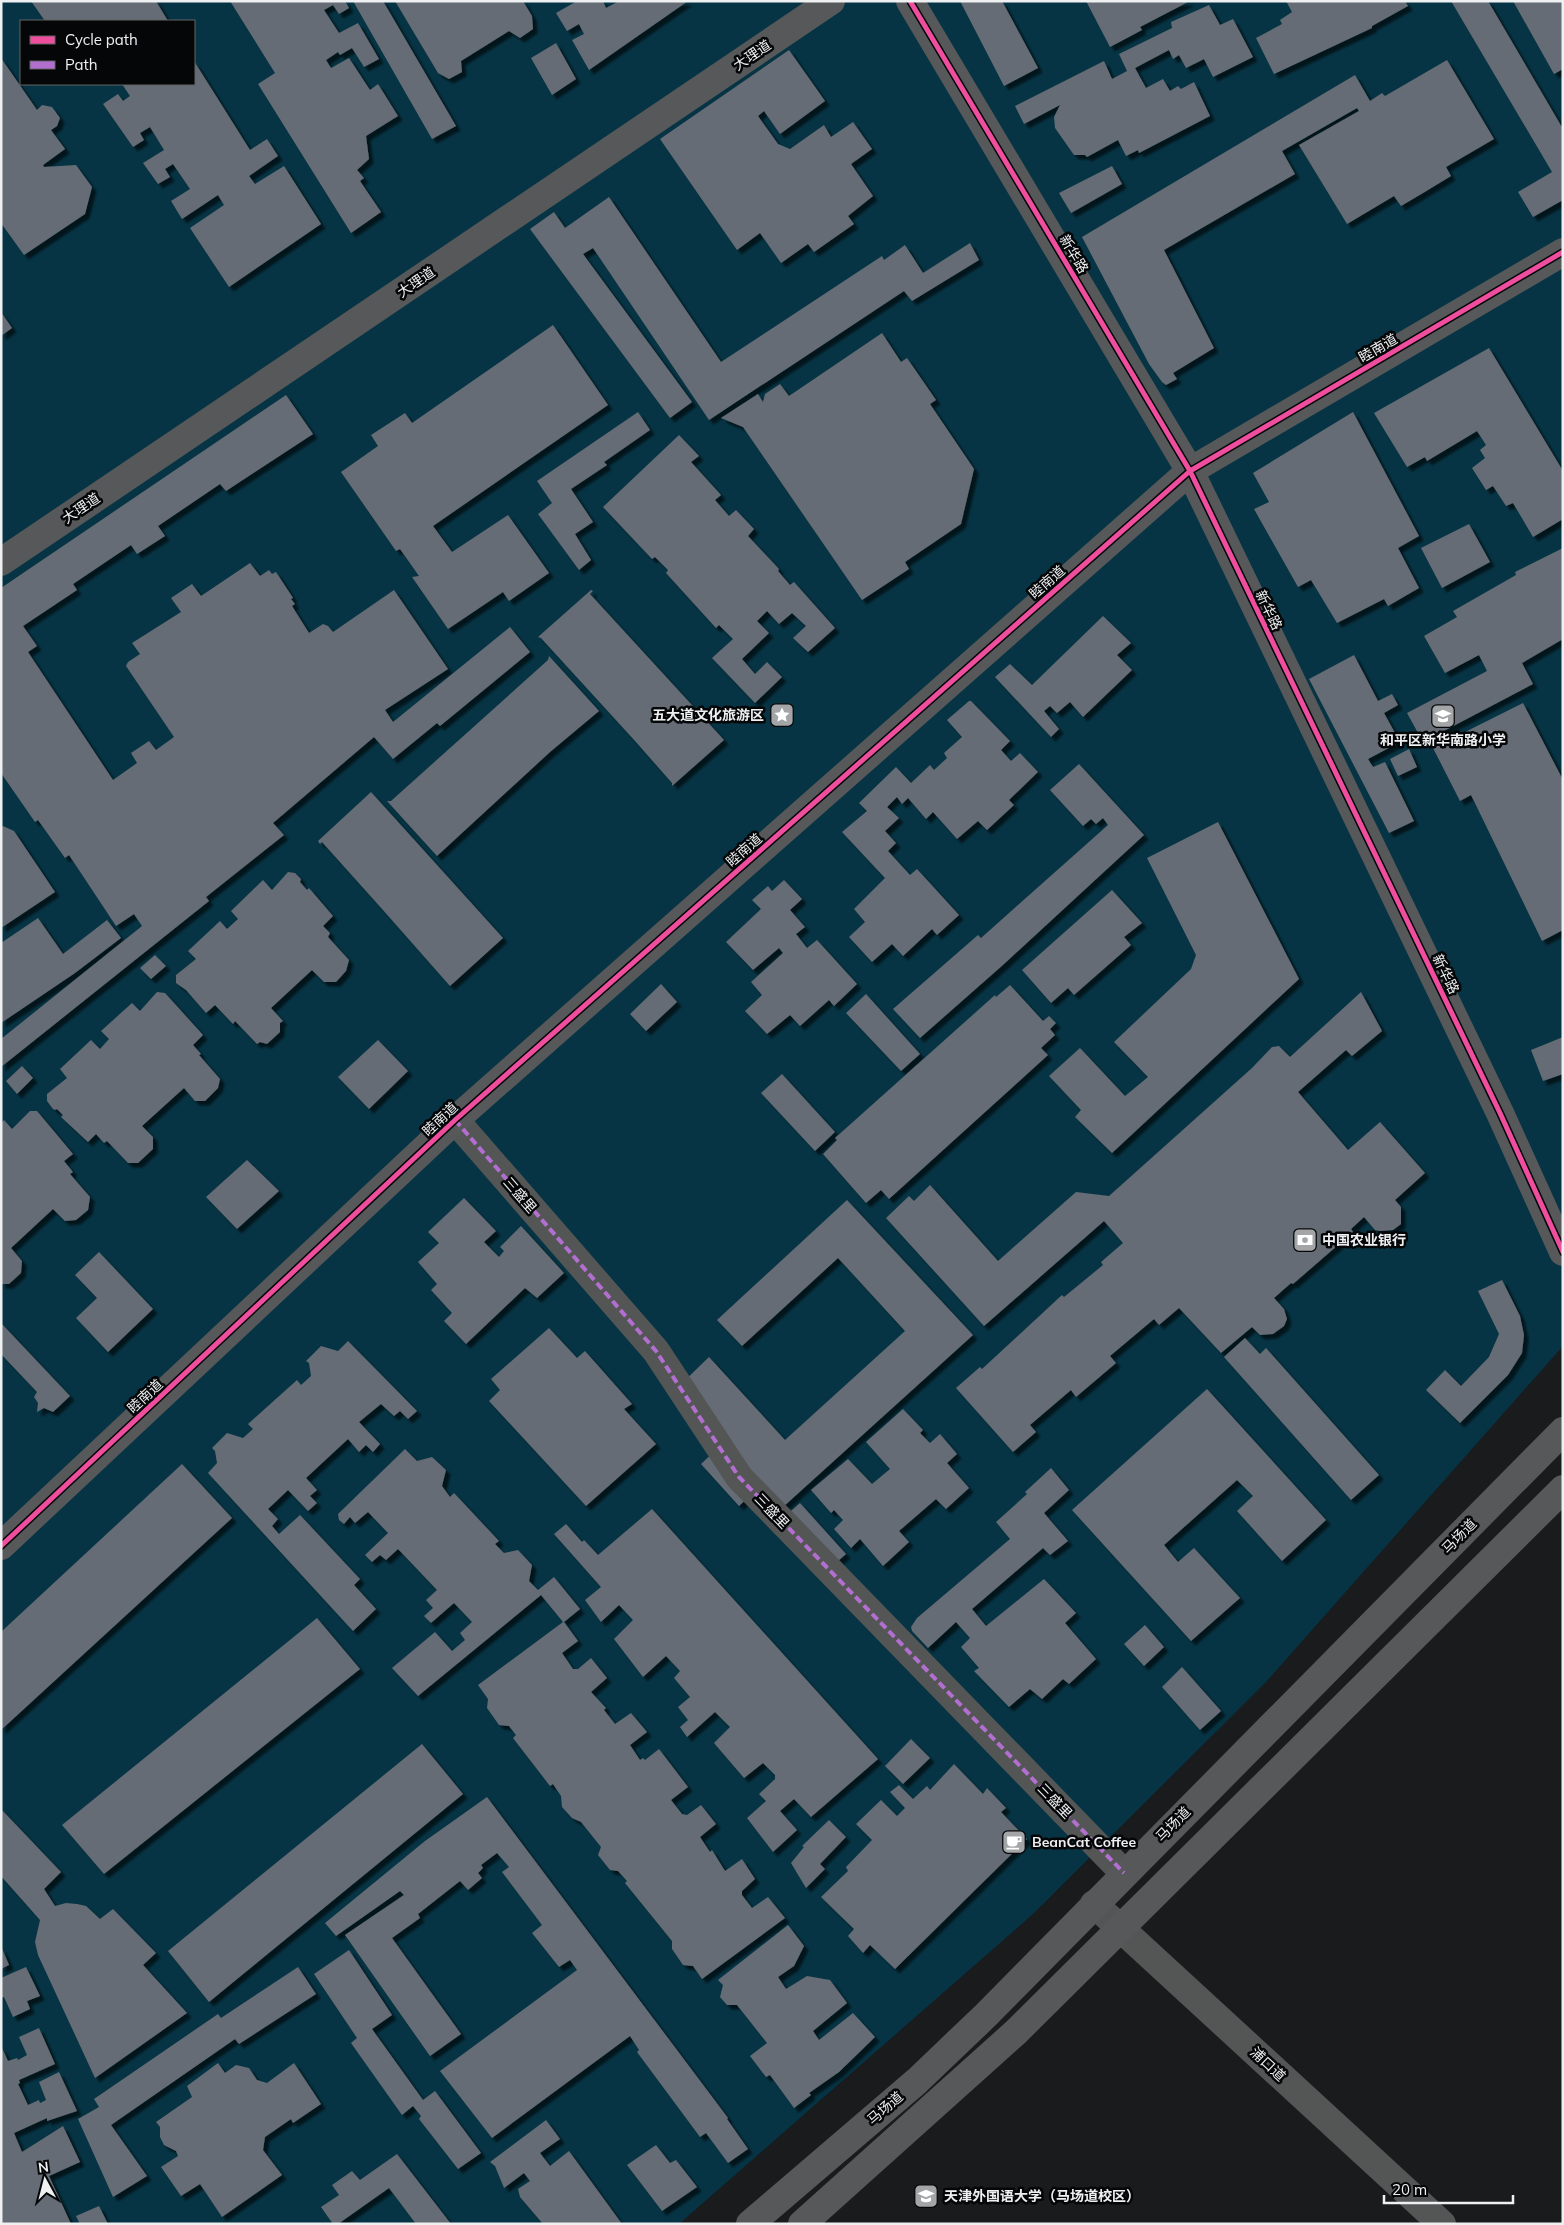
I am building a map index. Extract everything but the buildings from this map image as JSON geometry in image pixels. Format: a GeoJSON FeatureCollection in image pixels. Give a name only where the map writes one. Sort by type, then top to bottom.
{"type":"FeatureCollection","features":[{"type":"Feature","properties":{"kind":"street","name":"大理道"},"geometry":{"type":"LineString","coordinates":[[1,562],[831,1]]}},
{"type":"Feature","properties":{"kind":"street","name":"新华路"},"geometry":{"type":"LineString","coordinates":[[910,1],[1190,471],[1500,1113],[1563,1252]]}},
{"type":"Feature","properties":{"kind":"street","name":"睦南道"},"geometry":{"type":"LineString","coordinates":[[1,1546],[455,1120],[1190,471],[1563,252]]}},
{"type":"Feature","properties":{"kind":"street","name":"三盛里"},"geometry":{"type":"LineString","coordinates":[[455,1120],[656,1351],[739,1477],[1124,1873]]}},
{"type":"Feature","properties":{"kind":"street","name":"马场道"},"geometry":{"type":"LineString","coordinates":[[750,2224],[924,2075],[986,2015],[1124,1873],[1563,1431]]}},
{"type":"Feature","properties":{"kind":"street"},"geometry":{"type":"LineString","coordinates":[[802,2224],[1016,2032],[1563,1489]]}},
{"type":"Feature","properties":{"kind":"street","name":"浦口道"},"geometry":{"type":"LineString","coordinates":[[1094,1904],[1442,2224]]}},
{"type":"Feature","properties":{"kind":"shaded area","name":"五大道文化旅游区"},"geometry":{"type":"Polygon","coordinates":[[[1,1],[1563,1],[1563,1346],[1266,1682],[1033,1914],[679,2224],[1,2224],[1,1]]]}},
{"type":"Feature","properties":{"kind":"marked path"},"geometry":{"type":"LineString","coordinates":[[455,1120],[656,1351],[739,1477],[1124,1873]]}},
{"type":"Feature","properties":{"kind":"cycle path"},"geometry":{"type":"LineString","coordinates":[[910,1],[1190,471],[1500,1113],[1563,1252]]}},
{"type":"Feature","properties":{"kind":"cycle path"},"geometry":{"type":"LineString","coordinates":[[1,1546],[455,1120],[1190,471],[1563,252]]}},
{"type":"Feature","properties":{"kind":"place","name":"五大道文化旅游区"},"geometry":{"type":"Point","coordinates":[782,715]}},
{"type":"Feature","properties":{"kind":"place","name":"和平区新华南路小学"},"geometry":{"type":"Point","coordinates":[1443,716]}},
{"type":"Feature","properties":{"kind":"place","name":"中国农业银行"},"geometry":{"type":"Point","coordinates":[1305,1240]}},
{"type":"Feature","properties":{"kind":"place","name":"BeanCat Coffee"},"geometry":{"type":"Point","coordinates":[1014,1842]}},
{"type":"Feature","properties":{"kind":"place","name":"天津外国语大学（马场道校区）"},"geometry":{"type":"Point","coordinates":[926,2196]}}]}
